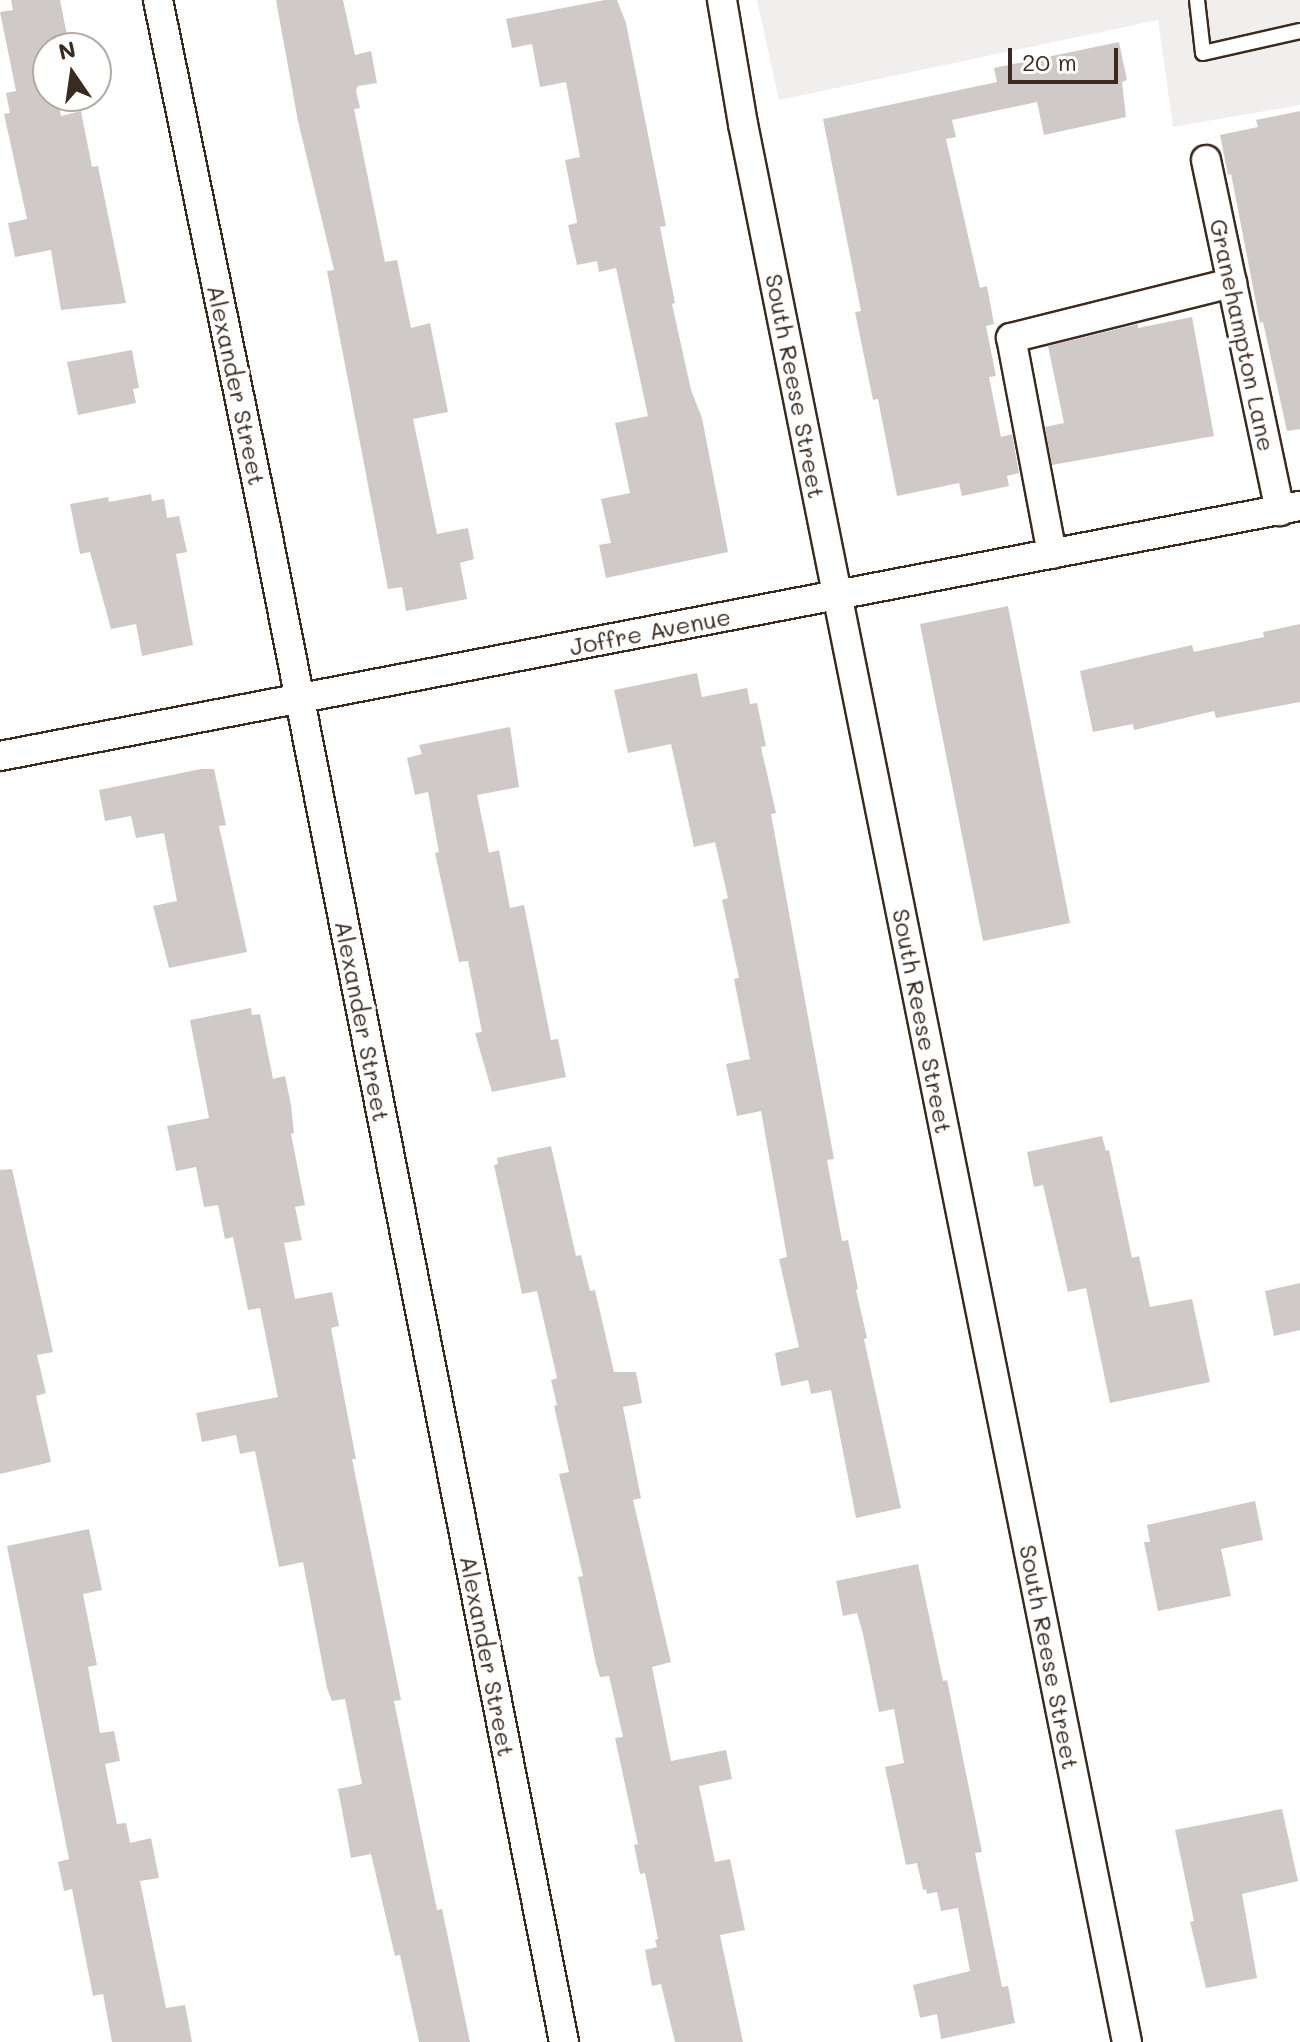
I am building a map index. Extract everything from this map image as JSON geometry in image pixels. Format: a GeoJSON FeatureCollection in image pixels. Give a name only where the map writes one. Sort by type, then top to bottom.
{"type":"FeatureCollection","features":[{"type":"Feature","properties":{"kind":"street","name":"Alexander Street"},"geometry":{"type":"LineString","coordinates":[[158,0],[300,700],[564,2042]]}},
{"type":"Feature","properties":{"kind":"street","name":"South Reese Street"},"geometry":{"type":"LineString","coordinates":[[722,0],[743,124],[1127,2042]]}},
{"type":"Feature","properties":{"kind":"street","name":"Granehampton Lane"},"geometry":{"type":"LineString","coordinates":[[1206,160],[1232,283],[1290,508]]}},
{"type":"Feature","properties":{"kind":"street"},"geometry":{"type":"LineString","coordinates":[[1052,554],[1011,338],[1232,283]]}},
{"type":"Feature","properties":{"kind":"street","name":"Joffre Avenue"},"geometry":{"type":"LineString","coordinates":[[0,756],[1290,508]]}},
{"type":"Feature","properties":{"kind":"lane"},"geometry":{"type":"LineString","coordinates":[[1197,0],[1203,53],[1300,31]]}},
{"type":"Feature","properties":{"kind":"shaded area"},"geometry":{"type":"Polygon","coordinates":[[[757,0],[1300,0],[1300,105],[1173,127],[1158,20],[779,100],[757,0]]]}},
{"type":"Feature","properties":{"kind":"building"},"geometry":{"type":"Polygon","coordinates":[[[11,0],[60,0],[66,32],[32,32],[32,112],[60,112],[61,116],[81,112],[92,167],[98,166],[126,303],[61,310],[51,250],[15,257],[8,223],[27,219],[4,114],[10,113],[6,93],[16,91],[0,12],[13,10],[11,0]]]}},
{"type":"Feature","properties":{"kind":"building"},"geometry":{"type":"Polygon","coordinates":[[[276,0],[343,0],[355,55],[371,51],[377,83],[358,86],[360,108],[354,109],[385,262],[397,260],[411,328],[430,323],[448,412],[413,419],[437,534],[468,528],[474,559],[460,563],[467,599],[406,611],[402,587],[388,589],[327,271],[334,270],[298,121],[276,0]]]}},
{"type":"Feature","properties":{"kind":"building"},"geometry":{"type":"Polygon","coordinates":[[[617,0],[626,23],[666,226],[660,227],[675,303],[672,304],[691,390],[702,418],[728,552],[606,578],[599,545],[611,543],[601,499],[630,493],[615,423],[648,416],[616,268],[599,272],[597,261],[577,265],[568,225],[577,223],[565,160],[580,157],[566,82],[540,87],[532,44],[512,48],[506,19],[617,0]]]}},
{"type":"Feature","properties":{"kind":"building"},"geometry":{"type":"Polygon","coordinates":[[[1119,42],[1127,80],[1122,82],[1126,117],[1044,135],[1037,102],[952,120],[956,137],[946,139],[980,288],[987,286],[994,324],[986,326],[996,376],[989,377],[1001,437],[1012,434],[1019,473],[1007,476],[1009,486],[962,496],[959,483],[897,496],[878,399],[873,400],[855,312],[861,311],[823,119],[997,82],[994,68],[1119,42]]]}},
{"type":"Feature","properties":{"kind":"building"},"geometry":{"type":"Polygon","coordinates":[[[1300,111],[1300,429],[1287,431],[1263,322],[1260,323],[1231,174],[1228,175],[1220,135],[1258,127],[1256,120],[1300,111]]]}},
{"type":"Feature","properties":{"kind":"building"},"geometry":{"type":"Polygon","coordinates":[[[1192,317],[1214,436],[1052,465],[1045,427],[1064,423],[1048,346],[1138,324],[1138,328],[1192,317]]]}},
{"type":"Feature","properties":{"kind":"building"},"geometry":{"type":"Polygon","coordinates":[[[132,350],[139,388],[133,389],[136,403],[78,415],[67,362],[132,350]]]}},
{"type":"Feature","properties":{"kind":"building"},"geometry":{"type":"Polygon","coordinates":[[[151,494],[152,501],[164,499],[167,518],[179,516],[187,552],[176,554],[193,645],[142,656],[136,624],[111,629],[90,552],[80,554],[70,504],[108,497],[109,502],[151,494]]]}},
{"type":"Feature","properties":{"kind":"building"},"geometry":{"type":"Polygon","coordinates":[[[1008,606],[1070,923],[983,941],[920,624],[1008,606]]]}},
{"type":"Feature","properties":{"kind":"building"},"geometry":{"type":"Polygon","coordinates":[[[1300,624],[1300,702],[1216,718],[1214,711],[1134,730],[1133,724],[1093,732],[1080,671],[1192,645],[1194,652],[1264,637],[1263,632],[1300,624]]]}},
{"type":"Feature","properties":{"kind":"building"},"geometry":{"type":"Polygon","coordinates":[[[697,673],[702,697],[747,688],[750,704],[757,703],[766,746],[761,747],[776,813],[771,814],[834,1159],[827,1160],[842,1241],[848,1240],[867,1338],[864,1339],[901,1508],[856,1518],[831,1390],[811,1394],[808,1380],[781,1386],[775,1353],[799,1347],[779,1259],[787,1257],[761,1111],[737,1116],[726,1064],[750,1059],[734,979],[739,978],[722,900],[728,898],[715,842],[694,847],[671,744],[628,753],[614,690],[697,673]]]}},
{"type":"Feature","properties":{"kind":"building"},"geometry":{"type":"Polygon","coordinates":[[[510,727],[519,787],[477,795],[489,853],[499,850],[510,908],[524,905],[551,1040],[558,1039],[566,1077],[492,1092],[475,1033],[482,1032],[468,961],[459,962],[435,853],[439,852],[428,792],[415,795],[407,758],[422,754],[419,745],[510,727]]]}},
{"type":"Feature","properties":{"kind":"building"},"geometry":{"type":"Polygon","coordinates":[[[214,769],[226,825],[219,826],[247,952],[169,968],[153,906],[177,901],[164,833],[136,838],[131,816],[105,821],[99,790],[214,769]]]}},
{"type":"Feature","properties":{"kind":"building"},"geometry":{"type":"Polygon","coordinates":[[[251,1008],[252,1015],[260,1014],[273,1079],[285,1076],[291,1105],[294,1133],[291,1134],[305,1205],[295,1207],[302,1240],[284,1243],[295,1299],[332,1292],[339,1326],[331,1328],[356,1459],[352,1459],[401,1700],[394,1701],[437,1910],[442,1909],[470,2042],[419,2042],[400,1955],[395,1956],[371,1854],[351,1858],[338,1789],[362,1784],[345,1699],[332,1701],[327,1688],[303,1562],[279,1567],[255,1451],[240,1454],[236,1435],[202,1442],[196,1413],[278,1397],[260,1308],[248,1310],[233,1237],[225,1239],[218,1205],[204,1207],[196,1167],[176,1171],[167,1126],[209,1118],[190,1020],[251,1008]]]}},
{"type":"Feature","properties":{"kind":"building"},"geometry":{"type":"Polygon","coordinates":[[[1102,1136],[1106,1151],[1109,1150],[1132,1258],[1139,1256],[1150,1307],[1192,1299],[1210,1382],[1110,1403],[1086,1288],[1068,1292],[1043,1185],[1034,1187],[1027,1152],[1102,1136]]]}},
{"type":"Feature","properties":{"kind":"building"},"geometry":{"type":"Polygon","coordinates":[[[551,1146],[576,1256],[581,1255],[590,1291],[595,1290],[614,1372],[636,1372],[642,1403],[623,1407],[641,1498],[633,1500],[671,1662],[652,1667],[671,1761],[726,1750],[732,1779],[699,1786],[715,1862],[730,1859],[745,1930],[720,1935],[743,2042],[675,2042],[661,1984],[652,1986],[645,1950],[657,1947],[655,1940],[658,1939],[645,1873],[640,1874],[634,1845],[638,1844],[615,1738],[623,1737],[609,1676],[600,1677],[596,1664],[578,1577],[583,1576],[559,1474],[569,1472],[554,1406],[557,1405],[551,1380],[557,1378],[537,1291],[522,1294],[494,1165],[498,1164],[497,1158],[551,1146]]]}},
{"type":"Feature","properties":{"kind":"building"},"geometry":{"type":"Polygon","coordinates":[[[12,1169],[53,1352],[37,1355],[46,1393],[36,1396],[51,1462],[0,1474],[0,1170],[12,1169]]]}},
{"type":"Feature","properties":{"kind":"building"},"geometry":{"type":"Polygon","coordinates":[[[1300,1283],[1300,1330],[1274,1336],[1265,1291],[1300,1283]]]}},
{"type":"Feature","properties":{"kind":"building"},"geometry":{"type":"Polygon","coordinates":[[[1255,1501],[1263,1540],[1221,1549],[1231,1596],[1158,1611],[1144,1542],[1150,1542],[1147,1525],[1255,1501]]]}},
{"type":"Feature","properties":{"kind":"building"},"geometry":{"type":"Polygon","coordinates":[[[89,1529],[102,1590],[83,1594],[97,1665],[88,1667],[100,1733],[114,1731],[120,1761],[105,1764],[117,1824],[126,1823],[130,1843],[151,1838],[159,1878],[140,1881],[166,2008],[185,2005],[192,2042],[112,2042],[103,1994],[93,1996],[72,1889],[64,1891],[58,1862],[69,1859],[7,1546],[89,1529]]]}},
{"type":"Feature","properties":{"kind":"building"},"geometry":{"type":"Polygon","coordinates":[[[918,1564],[943,1681],[947,1680],[982,1852],[975,1853],[1002,1987],[1008,1986],[1015,2023],[941,2039],[937,2014],[920,2018],[913,1985],[970,1971],[958,1908],[941,1911],[937,1892],[927,1894],[926,1889],[923,1890],[917,1863],[906,1865],[885,1767],[904,1763],[894,1709],[879,1712],[857,1613],[843,1616],[836,1581],[918,1564]]]}},
{"type":"Feature","properties":{"kind":"building"},"geometry":{"type":"Polygon","coordinates":[[[1282,1809],[1298,1881],[1242,1894],[1257,1978],[1206,1988],[1190,1922],[1194,1921],[1175,1830],[1282,1809]]]}}]}
